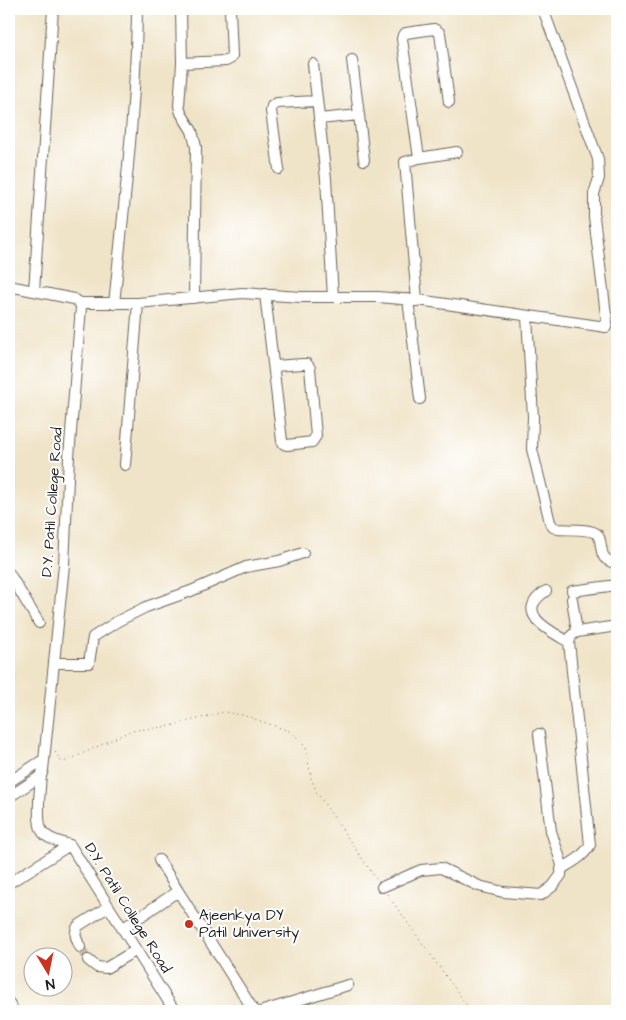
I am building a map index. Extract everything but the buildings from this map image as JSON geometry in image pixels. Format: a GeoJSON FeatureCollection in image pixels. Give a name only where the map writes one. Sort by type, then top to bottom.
{"type":"FeatureCollection","features":[{"type":"Feature","properties":{"kind":"street"},"geometry":{"type":"LineString","coordinates":[[34,291],[53,9]]}},
{"type":"Feature","properties":{"kind":"street"},"geometry":{"type":"LineString","coordinates":[[114,304],[131,115],[137,9]]}},
{"type":"Feature","properties":{"kind":"street"},"geometry":{"type":"LineString","coordinates":[[181,9],[182,64],[179,106],[192,131],[196,147],[194,298]]}},
{"type":"Feature","properties":{"kind":"street"},"geometry":{"type":"LineString","coordinates":[[182,64],[226,61],[230,59],[232,56],[230,9]]}},
{"type":"Feature","properties":{"kind":"street"},"geometry":{"type":"LineString","coordinates":[[9,286],[70,298],[80,303],[138,303],[242,293],[378,297],[412,300],[602,328],[606,327],[594,216],[594,194],[599,178],[598,159],[543,9]]}},
{"type":"Feature","properties":{"kind":"street"},"geometry":{"type":"LineString","coordinates":[[419,158],[402,39],[403,35],[434,30],[440,33],[450,102]]}},
{"type":"Feature","properties":{"kind":"street"},"geometry":{"type":"LineString","coordinates":[[352,60],[364,160]]}},
{"type":"Feature","properties":{"kind":"street"},"geometry":{"type":"LineString","coordinates":[[313,64],[326,179],[333,297]]}},
{"type":"Feature","properties":{"kind":"street"},"geometry":{"type":"LineString","coordinates":[[278,169],[272,106],[277,103],[316,101]]}},
{"type":"Feature","properties":{"kind":"street"},"geometry":{"type":"LineString","coordinates":[[319,119],[359,115]]}},
{"type":"Feature","properties":{"kind":"street"},"geometry":{"type":"LineString","coordinates":[[420,400],[404,166],[408,160],[457,152]]}},
{"type":"Feature","properties":{"kind":"street"},"geometry":{"type":"LineString","coordinates":[[265,294],[282,441],[287,445],[312,442],[316,436],[310,368],[307,364],[274,366]]}},
{"type":"Feature","properties":{"kind":"street","name":"D.Y. Patil College Road"},"geometry":{"type":"LineString","coordinates":[[80,303],[64,565],[45,742],[40,763],[40,822],[42,831],[50,838],[70,845],[172,1007],[172,1011]]}},
{"type":"Feature","properties":{"kind":"street"},"geometry":{"type":"LineString","coordinates":[[124,464],[138,303]]}},
{"type":"Feature","properties":{"kind":"street"},"geometry":{"type":"LineString","coordinates":[[527,316],[533,417],[532,449],[550,522],[553,527],[558,529],[596,533],[603,556],[617,564]]}},
{"type":"Feature","properties":{"kind":"street"},"geometry":{"type":"LineString","coordinates":[[54,663],[89,663],[93,637],[118,620],[246,567],[278,561],[303,553]]}},
{"type":"Feature","properties":{"kind":"street"},"geometry":{"type":"LineString","coordinates":[[9,573],[40,623]]}},
{"type":"Feature","properties":{"kind":"street"},"geometry":{"type":"LineString","coordinates":[[577,632],[572,595],[617,585]]}},
{"type":"Feature","properties":{"kind":"street"},"geometry":{"type":"LineString","coordinates":[[546,591],[536,597],[533,613],[540,625],[569,642]]}},
{"type":"Feature","properties":{"kind":"street"},"geometry":{"type":"LineString","coordinates":[[561,869],[576,861],[585,853],[590,845],[569,642],[572,635],[577,632],[617,626]]}},
{"type":"Feature","properties":{"kind":"street"},"geometry":{"type":"LineString","coordinates":[[382,887],[421,870],[441,868],[487,888],[504,892],[541,894],[553,886],[561,875],[560,854],[551,831],[539,734]]}},
{"type":"Feature","properties":{"kind":"street"},"geometry":{"type":"LineString","coordinates":[[9,782],[40,763]]}},
{"type":"Feature","properties":{"kind":"street"},"geometry":{"type":"LineString","coordinates":[[9,797],[41,776]]}},
{"type":"Feature","properties":{"kind":"street"},"geometry":{"type":"LineString","coordinates":[[9,883],[70,845]]}},
{"type":"Feature","properties":{"kind":"street"},"geometry":{"type":"LineString","coordinates":[[159,860],[254,1011]]}},
{"type":"Feature","properties":{"kind":"street"},"geometry":{"type":"LineString","coordinates":[[122,928],[178,891]]}},
{"type":"Feature","properties":{"kind":"street"},"geometry":{"type":"LineString","coordinates":[[80,947],[75,935],[78,926],[108,907]]}},
{"type":"Feature","properties":{"kind":"street"},"geometry":{"type":"LineString","coordinates":[[88,960],[97,968],[106,968],[136,950]]}},
{"type":"Feature","properties":{"kind":"street"},"geometry":{"type":"LineString","coordinates":[[263,1011],[348,985]]}},
{"type":"Feature","properties":{"kind":"street"},"geometry":{"type":"LineString","coordinates":[[9,1003],[14,1011]]}},
{"type":"Feature","properties":{"kind":"path"},"geometry":{"type":"LineString","coordinates":[[45,742],[55,752],[61,762],[64,762],[120,735],[170,726],[224,712],[289,731],[306,748],[317,794],[471,1011]]}},
{"type":"Feature","properties":{"kind":"tunnel"},"geometry":{"type":"LineString","coordinates":[[80,947],[88,960]]}},
{"type":"Feature","properties":{"kind":"place","name":"Ajeenkya DY Patil University"},"geometry":{"type":"Point","coordinates":[189,924]}}]}
